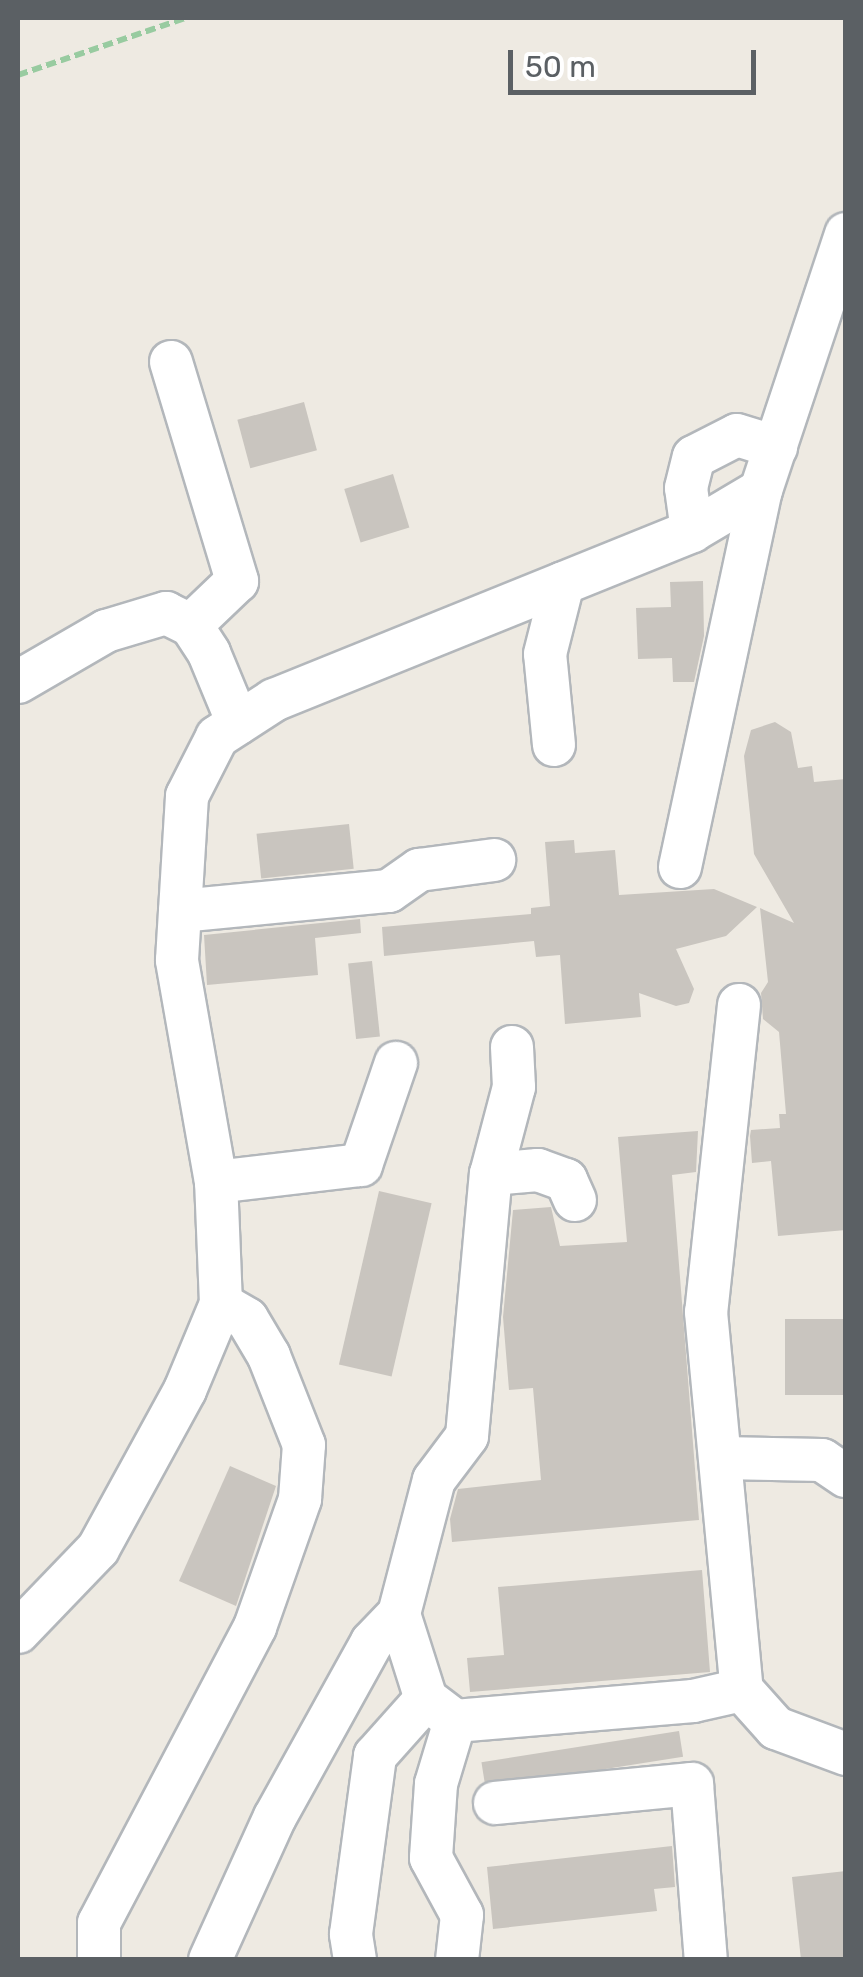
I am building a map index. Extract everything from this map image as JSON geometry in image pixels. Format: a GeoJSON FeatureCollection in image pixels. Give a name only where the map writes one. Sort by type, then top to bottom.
{"type":"FeatureCollection","features":[{"type":"Feature","properties":{"kind":"lane"},"geometry":{"type":"LineString","coordinates":[[680,867],[761,490],[846,234]]}},
{"type":"Feature","properties":{"kind":"lane"},"geometry":{"type":"LineString","coordinates":[[171,362],[237,581],[190,626]]}},
{"type":"Feature","properties":{"kind":"lane"},"geometry":{"type":"LineString","coordinates":[[692,530],[686,488],[694,458],[738,435],[776,446]]}},
{"type":"Feature","properties":{"kind":"lane"},"geometry":{"type":"LineString","coordinates":[[18,1632],[98,1549],[185,1390],[221,1304],[216,1182],[176,960],[188,796],[217,736],[274,700],[692,530],[761,490]]}},
{"type":"Feature","properties":{"kind":"lane"},"geometry":{"type":"LineString","coordinates":[[554,745],[545,654],[563,582]]}},
{"type":"Feature","properties":{"kind":"lane"},"geometry":{"type":"LineString","coordinates":[[18,682],[106,631],[166,613],[190,626],[210,653],[238,723]]}},
{"type":"Feature","properties":{"kind":"lane"},"geometry":{"type":"LineString","coordinates":[[180,911],[388,891],[419,870],[494,860]]}},
{"type":"Feature","properties":{"kind":"lane"},"geometry":{"type":"LineString","coordinates":[[739,1005],[706,1312],[742,1690],[776,1728],[846,1754]]}},
{"type":"Feature","properties":{"kind":"lane"},"geometry":{"type":"LineString","coordinates":[[210,1960],[284,1802],[372,1642],[399,1614],[434,1480],[467,1436],[491,1174],[514,1087],[512,1047]]}},
{"type":"Feature","properties":{"kind":"lane"},"geometry":{"type":"LineString","coordinates":[[216,1182],[362,1165],[396,1063]]}},
{"type":"Feature","properties":{"kind":"lane"},"geometry":{"type":"LineString","coordinates":[[491,1174],[538,1170],[566,1180],[575,1200]]}},
{"type":"Feature","properties":{"kind":"lane"},"geometry":{"type":"LineString","coordinates":[[99,1960],[99,1923],[255,1627],[300,1500],[304,1445],[276,1374],[247,1319],[221,1304]]}},
{"type":"Feature","properties":{"kind":"lane"},"geometry":{"type":"LineString","coordinates":[[722,1458],[822,1460],[846,1476]]}},
{"type":"Feature","properties":{"kind":"lane"},"geometry":{"type":"LineString","coordinates":[[399,1614],[440,1710],[431,1858],[462,1915],[458,1960]]}},
{"type":"Feature","properties":{"kind":"lane"},"geometry":{"type":"LineString","coordinates":[[356,1960],[351,1934],[375,1756],[440,1710],[693,1701],[742,1690]]}},
{"type":"Feature","properties":{"kind":"lane"},"geometry":{"type":"LineString","coordinates":[[494,1803],[692,1784],[706,1960]]}},
{"type":"Feature","properties":{"kind":"path"},"geometry":{"type":"LineString","coordinates":[[18,75],[185,18]]}},
{"type":"Feature","properties":{"kind":"building"},"geometry":{"type":"Polygon","coordinates":[[[304,402],[317,450],[250,468],[237,420],[304,402]]]}},
{"type":"Feature","properties":{"kind":"building"},"geometry":{"type":"Polygon","coordinates":[[[393,474],[409,528],[361,542],[344,489],[393,474]]]}},
{"type":"Feature","properties":{"kind":"building"},"geometry":{"type":"Polygon","coordinates":[[[703,581],[704,636],[694,682],[673,682],[672,658],[638,659],[636,608],[671,607],[670,582],[703,581]]]}},
{"type":"Feature","properties":{"kind":"building"},"geometry":{"type":"Polygon","coordinates":[[[775,722],[791,732],[798,768],[812,766],[814,782],[846,779],[846,1230],[778,1236],[771,1161],[752,1163],[750,1136],[751,1130],[780,1128],[779,1114],[786,1114],[779,1032],[763,1019],[761,993],[768,982],[760,908],[794,923],[754,854],[744,756],[751,730],[775,722]]]}},
{"type":"Feature","properties":{"kind":"building"},"geometry":{"type":"Polygon","coordinates":[[[349,824],[354,869],[261,878],[257,834],[349,824]]]}},
{"type":"Feature","properties":{"kind":"building"},"geometry":{"type":"Polygon","coordinates":[[[574,840],[575,853],[615,850],[619,895],[714,889],[757,907],[726,936],[676,949],[694,989],[689,1003],[676,1006],[639,993],[641,1017],[565,1024],[560,955],[536,957],[534,941],[384,956],[382,927],[531,914],[531,908],[550,906],[545,842],[574,840]]]}},
{"type":"Feature","properties":{"kind":"building"},"geometry":{"type":"Polygon","coordinates":[[[360,919],[361,933],[315,938],[318,975],[207,985],[204,935],[360,919]]]}},
{"type":"Feature","properties":{"kind":"building"},"geometry":{"type":"Polygon","coordinates":[[[372,961],[380,1037],[356,1039],[348,964],[372,961]]]}},
{"type":"Feature","properties":{"kind":"building"},"geometry":{"type":"Polygon","coordinates":[[[698,1131],[696,1172],[672,1175],[699,1520],[452,1542],[450,1519],[458,1489],[541,1480],[533,1388],[509,1390],[503,1317],[513,1210],[551,1207],[560,1246],[627,1242],[618,1137],[698,1131]]]}},
{"type":"Feature","properties":{"kind":"building"},"geometry":{"type":"Polygon","coordinates":[[[379,1191],[432,1203],[392,1377],[339,1364],[379,1191]]]}},
{"type":"Feature","properties":{"kind":"building"},"geometry":{"type":"Polygon","coordinates":[[[785,1319],[846,1319],[846,1395],[785,1395],[785,1319]]]}},
{"type":"Feature","properties":{"kind":"building"},"geometry":{"type":"Polygon","coordinates":[[[230,1466],[276,1486],[236,1606],[179,1581],[230,1466]]]}},
{"type":"Feature","properties":{"kind":"building"},"geometry":{"type":"Polygon","coordinates":[[[702,1570],[710,1672],[470,1692],[467,1658],[504,1655],[498,1587],[702,1570]]]}},
{"type":"Feature","properties":{"kind":"building"},"geometry":{"type":"Polygon","coordinates":[[[679,1731],[683,1757],[486,1788],[481,1762],[679,1731]]]}},
{"type":"Feature","properties":{"kind":"building"},"geometry":{"type":"Polygon","coordinates":[[[672,1846],[675,1887],[654,1889],[657,1911],[493,1929],[487,1867],[672,1846]]]}},
{"type":"Feature","properties":{"kind":"building"},"geometry":{"type":"Polygon","coordinates":[[[846,1871],[846,1960],[801,1960],[792,1877],[846,1871]]]}}]}
